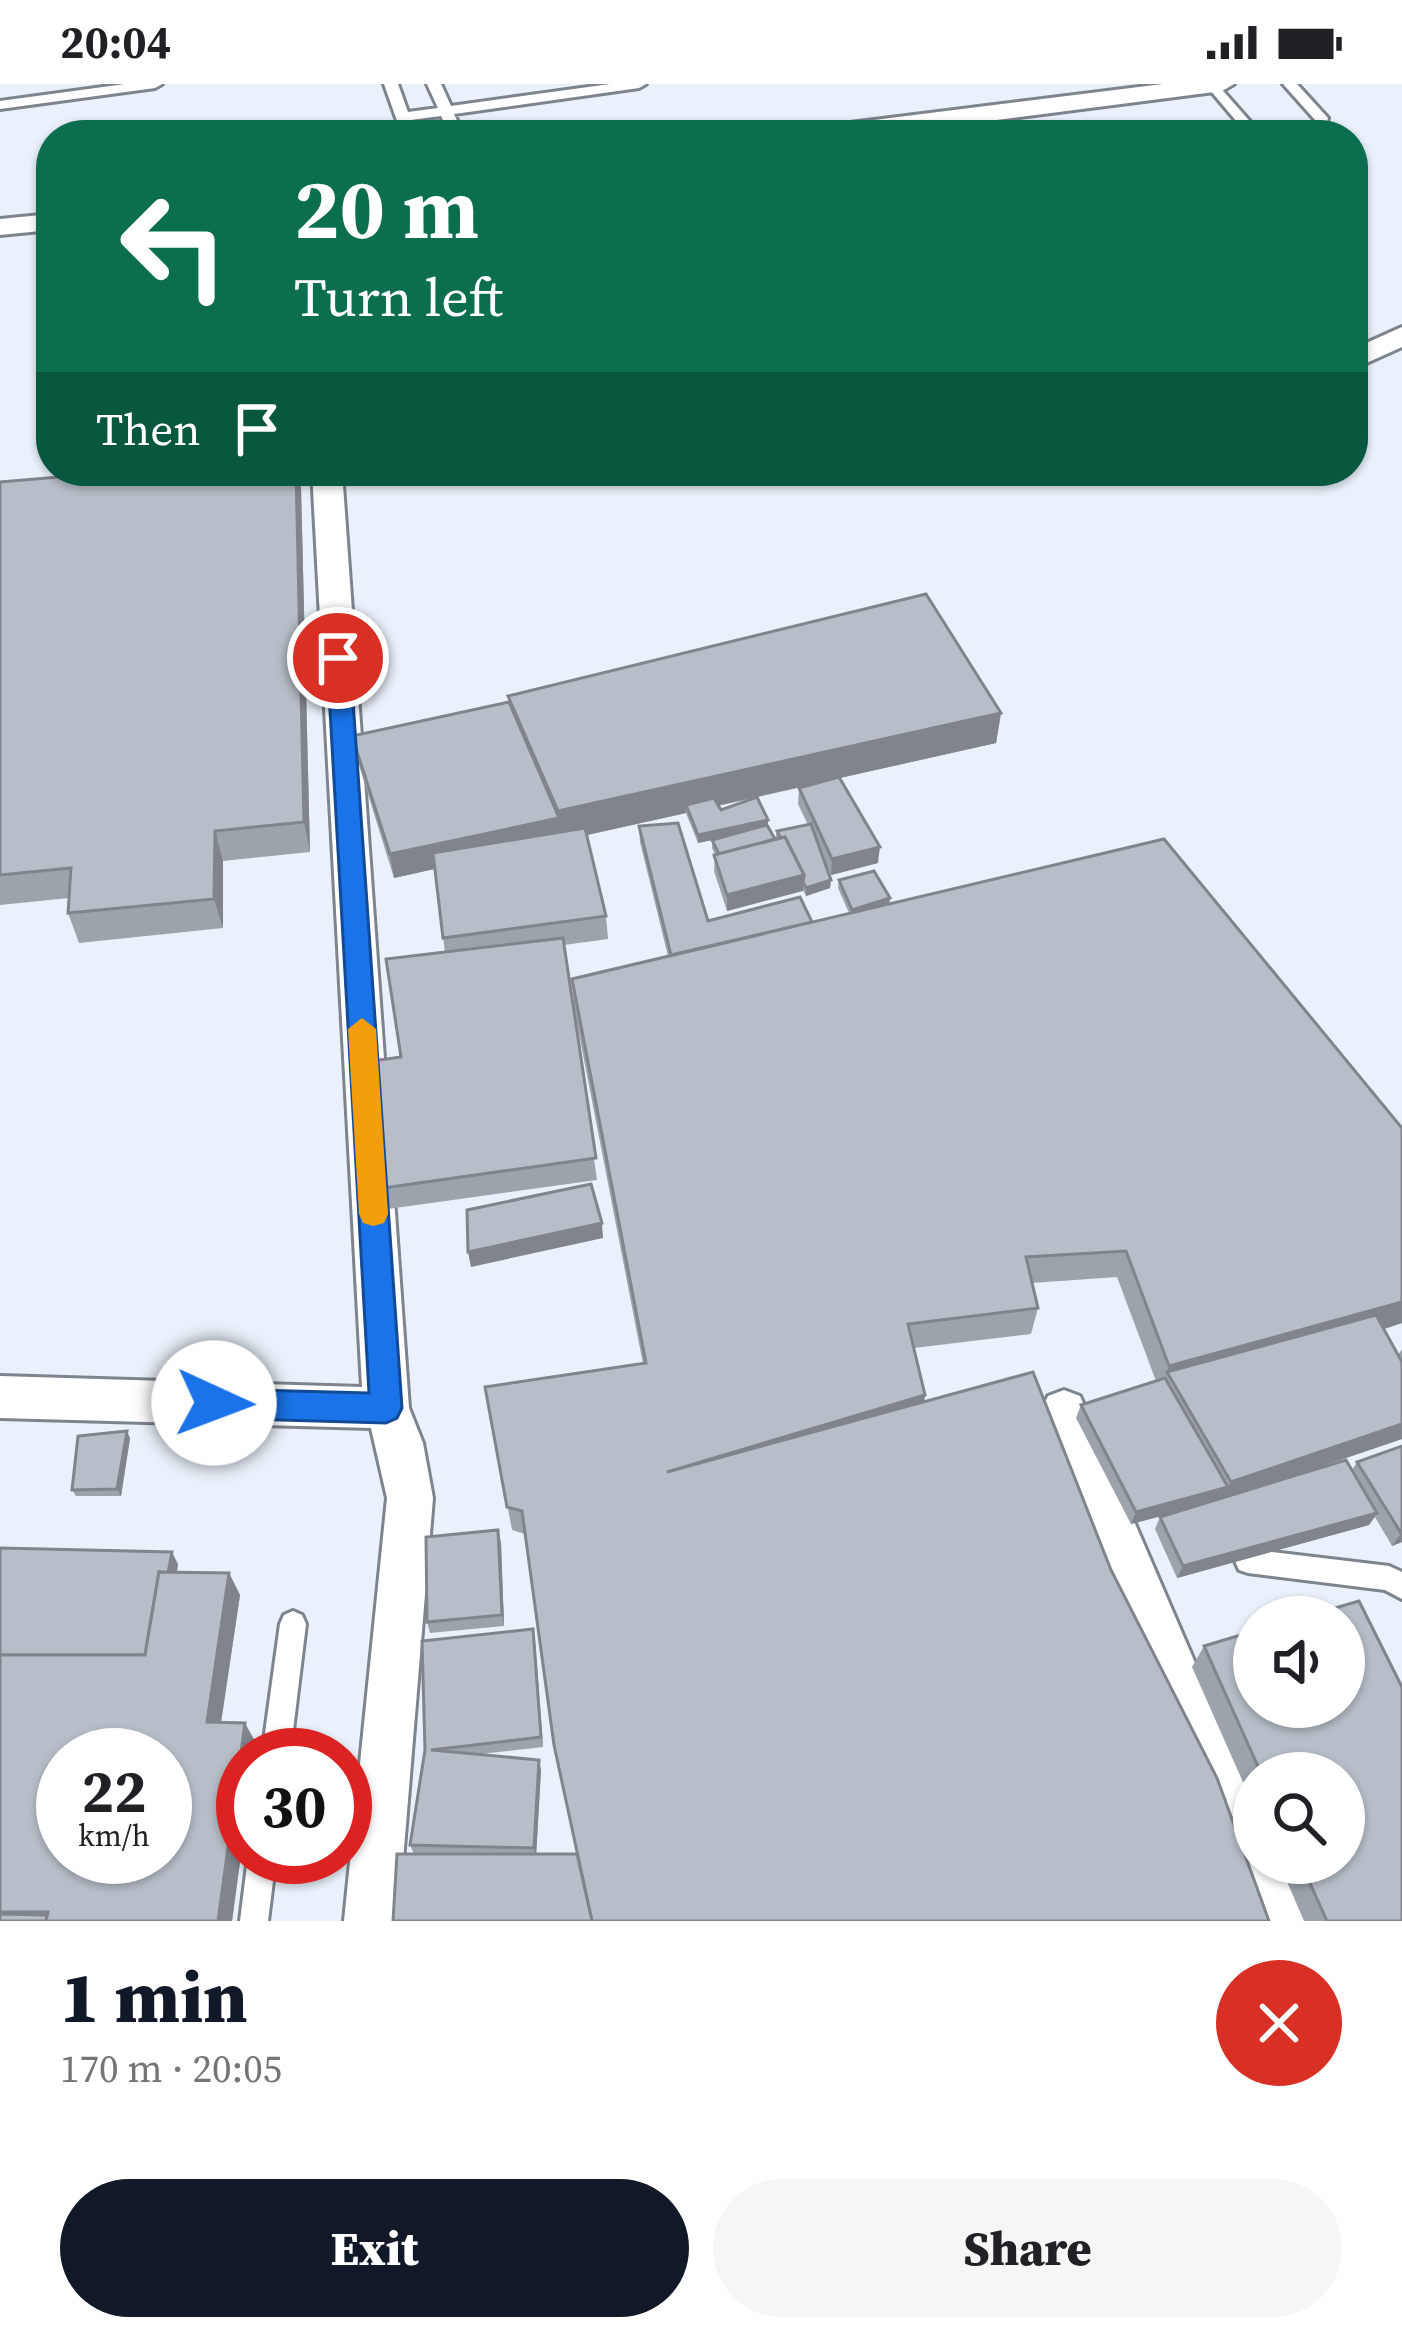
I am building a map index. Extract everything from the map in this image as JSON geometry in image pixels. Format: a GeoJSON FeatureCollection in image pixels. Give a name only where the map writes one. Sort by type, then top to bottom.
{"type":"FeatureCollection","features":[{"type":"Feature","properties":{"kind":"street"},"geometry":{"type":"LineString","coordinates":[[938,120],[1222,84]]}},
{"type":"Feature","properties":{"kind":"street"},"geometry":{"type":"LineString","coordinates":[[0,227],[36,223]]}},
{"type":"Feature","properties":{"kind":"street"},"geometry":{"type":"LineString","coordinates":[[1368,353],[1402,336]]}},
{"type":"Feature","properties":{"kind":"street"},"geometry":{"type":"LineString","coordinates":[[328,486],[386,1408],[400,1443],[410,1498],[371,1921]]}},
{"type":"Feature","properties":{"kind":"street"},"geometry":{"type":"LineString","coordinates":[[0,1396],[386,1408]]}},
{"type":"Feature","properties":{"kind":"street"},"geometry":{"type":"LineString","coordinates":[[1064,1411],[1233,1812]]}},
{"type":"Feature","properties":{"kind":"street"},"geometry":{"type":"LineString","coordinates":[[1263,1884],[1279,1921]]}},
{"type":"Feature","properties":{"kind":"lane"},"geometry":{"type":"LineString","coordinates":[[0,105],[155,84]]}},
{"type":"Feature","properties":{"kind":"lane"},"geometry":{"type":"LineString","coordinates":[[391,84],[404,120]]}},
{"type":"Feature","properties":{"kind":"lane"},"geometry":{"type":"LineString","coordinates":[[434,84],[450,120]]}},
{"type":"Feature","properties":{"kind":"lane"},"geometry":{"type":"LineString","coordinates":[[403,117],[639,84]]}},
{"type":"Feature","properties":{"kind":"lane"},"geometry":{"type":"LineString","coordinates":[[1290,84],[1322,120]]}},
{"type":"Feature","properties":{"kind":"lane"},"geometry":{"type":"LineString","coordinates":[[1211,86],[1242,120]]}},
{"type":"Feature","properties":{"kind":"lane"},"geometry":{"type":"LineString","coordinates":[[1248,1562],[1389,1578],[1402,1586]]}},
{"type":"Feature","properties":{"kind":"lane"},"geometry":{"type":"LineString","coordinates":[[280,1728],[293,1624]]}},
{"type":"Feature","properties":{"kind":"lane"},"geometry":{"type":"LineString","coordinates":[[254,1921],[259,1884]]}},
{"type":"Feature","properties":{"kind":"building"},"geometry":{"type":"Polygon","coordinates":[[[0,482],[296,486],[304,822],[215,831],[214,899],[68,913],[71,868],[0,875],[0,482]]]}},
{"type":"Feature","properties":{"kind":"building"},"geometry":{"type":"Polygon","coordinates":[[[926,594],[1001,713],[558,811],[508,696],[926,594]]]}},
{"type":"Feature","properties":{"kind":"building"},"geometry":{"type":"Polygon","coordinates":[[[509,702],[559,818],[390,854],[352,736],[509,702]]]}},
{"type":"Feature","properties":{"kind":"building"},"geometry":{"type":"Polygon","coordinates":[[[839,777],[880,847],[832,859],[799,788],[839,777]]]}},
{"type":"Feature","properties":{"kind":"building"},"geometry":{"type":"Polygon","coordinates":[[[757,797],[768,820],[698,835],[686,805],[714,798],[721,810],[757,797]]]}},
{"type":"Feature","properties":{"kind":"building"},"geometry":{"type":"Polygon","coordinates":[[[678,823],[708,921],[800,897],[812,922],[671,955],[639,826],[678,823]]]}},
{"type":"Feature","properties":{"kind":"building"},"geometry":{"type":"Polygon","coordinates":[[[811,824],[831,880],[806,888],[785,837],[777,831],[811,824]]]}},
{"type":"Feature","properties":{"kind":"building"},"geometry":{"type":"Polygon","coordinates":[[[767,825],[775,839],[719,854],[712,840],[767,825]]]}},
{"type":"Feature","properties":{"kind":"building"},"geometry":{"type":"Polygon","coordinates":[[[585,828],[606,916],[443,938],[433,853],[585,828]]]}},
{"type":"Feature","properties":{"kind":"building"},"geometry":{"type":"Polygon","coordinates":[[[785,837],[804,875],[727,895],[714,855],[785,837]]]}},
{"type":"Feature","properties":{"kind":"building"},"geometry":{"type":"Polygon","coordinates":[[[1164,839],[1402,1128],[1402,1302],[1169,1366],[1126,1251],[1026,1257],[1038,1308],[908,1324],[925,1395],[667,1472],[1033,1372],[1111,1570],[1217,1778],[1233,1822],[1233,1884],[1256,1884],[1269,1921],[592,1921],[554,1745],[522,1511],[507,1507],[485,1387],[646,1363],[572,979],[1164,839]]]}},
{"type":"Feature","properties":{"kind":"building"},"geometry":{"type":"Polygon","coordinates":[[[874,871],[890,898],[852,910],[839,880],[874,871]]]}},
{"type":"Feature","properties":{"kind":"building"},"geometry":{"type":"Polygon","coordinates":[[[563,938],[596,1158],[376,1189],[372,1061],[401,1057],[386,959],[563,938]]]}},
{"type":"Feature","properties":{"kind":"building"},"geometry":{"type":"Polygon","coordinates":[[[591,1184],[602,1223],[468,1252],[467,1210],[591,1184]]]}},
{"type":"Feature","properties":{"kind":"building"},"geometry":{"type":"Polygon","coordinates":[[[1376,1315],[1402,1362],[1402,1424],[1231,1482],[1167,1372],[1376,1315]]]}},
{"type":"Feature","properties":{"kind":"building"},"geometry":{"type":"Polygon","coordinates":[[[1165,1378],[1228,1487],[1136,1512],[1081,1405],[1165,1378]]]}},
{"type":"Feature","properties":{"kind":"building"},"geometry":{"type":"Polygon","coordinates":[[[127,1431],[117,1489],[72,1490],[78,1436],[127,1431]]]}},
{"type":"Feature","properties":{"kind":"building"},"geometry":{"type":"Polygon","coordinates":[[[1402,1446],[1402,1533],[1401,1533],[1357,1462],[1402,1446]]]}},
{"type":"Feature","properties":{"kind":"building"},"geometry":{"type":"Polygon","coordinates":[[[1346,1460],[1377,1513],[1183,1566],[1160,1517],[1346,1460]]]}},
{"type":"Feature","properties":{"kind":"building"},"geometry":{"type":"Polygon","coordinates":[[[498,1530],[502,1615],[427,1622],[426,1537],[498,1530]]]}},
{"type":"Feature","properties":{"kind":"building"},"geometry":{"type":"Polygon","coordinates":[[[0,1548],[172,1552],[168,1573],[159,1572],[145,1655],[0,1655],[0,1548]]]}},
{"type":"Feature","properties":{"kind":"building"},"geometry":{"type":"Polygon","coordinates":[[[159,1572],[229,1573],[207,1722],[245,1723],[244,1728],[216,1728],[216,1884],[223,1884],[218,1921],[46,1921],[48,1912],[0,1912],[0,1655],[145,1655],[159,1572]]]}},
{"type":"Feature","properties":{"kind":"building"},"geometry":{"type":"Polygon","coordinates":[[[1365,1613],[1402,1687],[1402,1921],[1327,1921],[1310,1884],[1365,1884],[1365,1752],[1252,1752],[1241,1728],[1365,1728],[1365,1613]]]}},
{"type":"Feature","properties":{"kind":"building"},"geometry":{"type":"Polygon","coordinates":[[[533,1629],[541,1737],[431,1750],[539,1760],[534,1848],[410,1845],[425,1750],[422,1641],[533,1629]]]}},
{"type":"Feature","properties":{"kind":"building"},"geometry":{"type":"Polygon","coordinates":[[[1233,1637],[1233,1711],[1204,1646],[1233,1637]]]}},
{"type":"Feature","properties":{"kind":"building"},"geometry":{"type":"Polygon","coordinates":[[[397,1854],[577,1854],[592,1921],[393,1921],[397,1854]]]}},
{"type":"Feature","properties":{"kind":"building"},"geometry":{"type":"Polygon","coordinates":[[[0,1914],[47,1915],[46,1921],[0,1921],[0,1914]]]}},
{"type":"Feature","properties":{"kind":"slow traffic"},"geometry":{"type":"LineString","coordinates":[[362,1029],[373,1214]]}},
{"type":"Feature","properties":{"kind":"route"},"geometry":{"type":"LineString","coordinates":[[214,1403],[386,1408],[338,658]]}}]}
